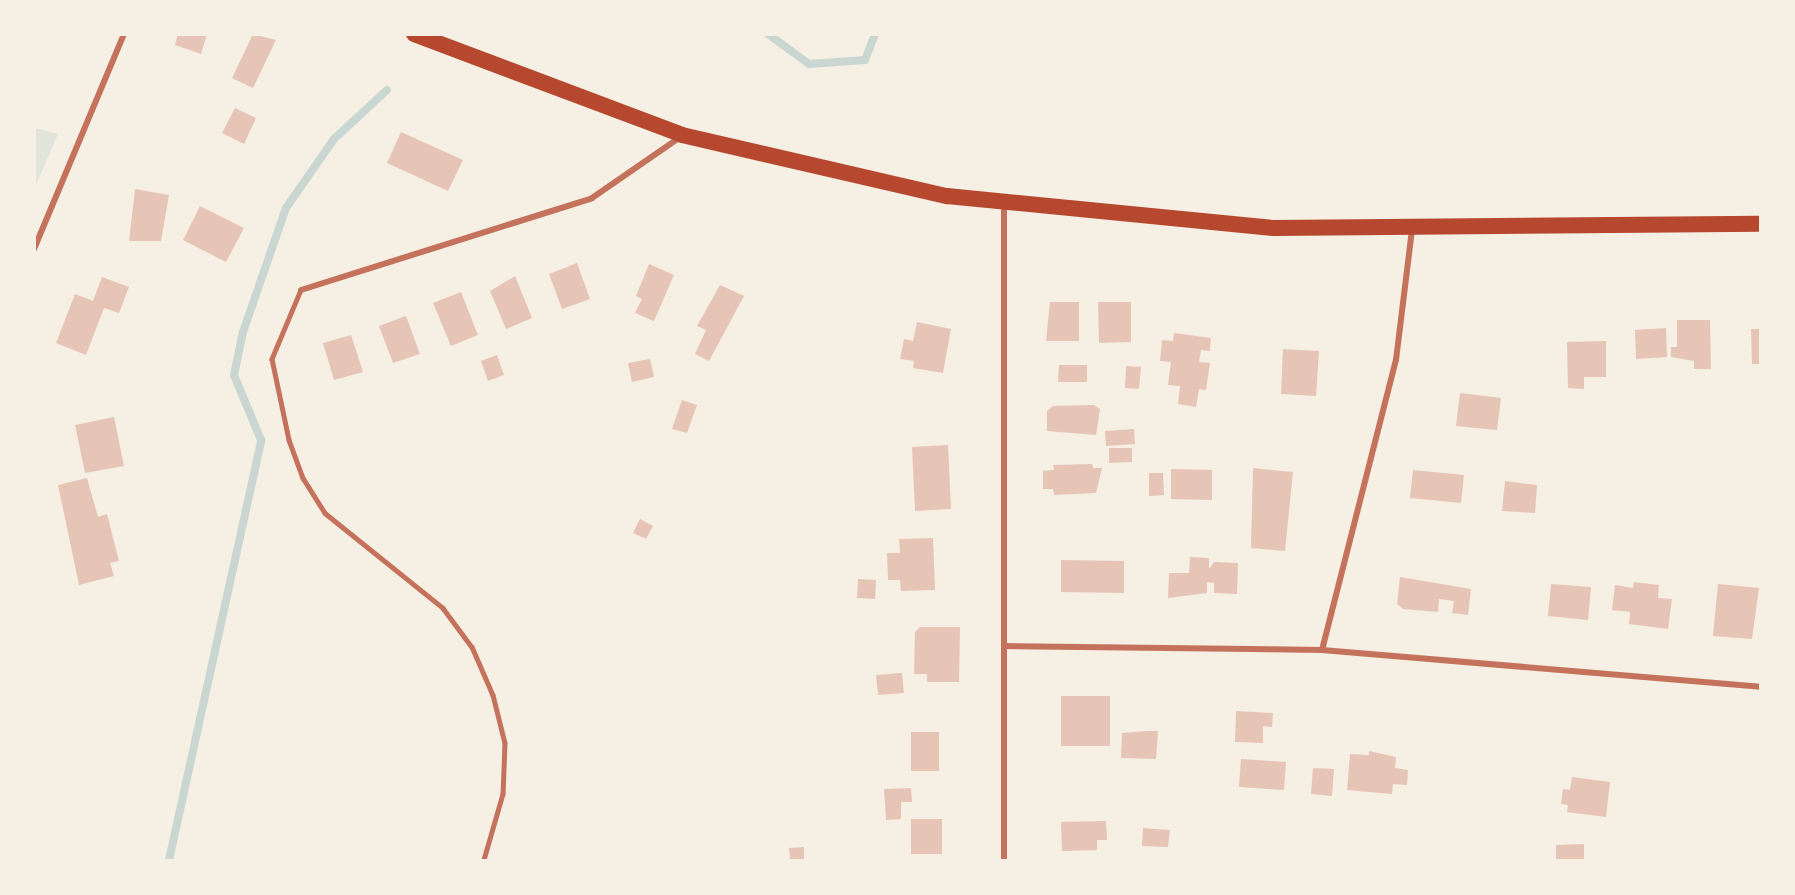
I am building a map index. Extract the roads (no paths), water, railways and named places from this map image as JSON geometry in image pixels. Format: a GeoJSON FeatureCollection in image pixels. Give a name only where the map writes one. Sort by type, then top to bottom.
{"type":"FeatureCollection","features":[{"type":"Feature","properties":{"kind":"highway"},"geometry":{"type":"LineString","coordinates":[[414,34],[682,135],[848,177],[1004,204],[1177,222],[1412,229],[1761,224]]}},
{"type":"Feature","properties":{"kind":"street"},"geometry":{"type":"LineString","coordinates":[[34,249],[124,34]]}},
{"type":"Feature","properties":{"kind":"street"},"geometry":{"type":"LineString","coordinates":[[301,290],[592,198],[682,135]]}},
{"type":"Feature","properties":{"kind":"street"},"geometry":{"type":"LineString","coordinates":[[1004,204],[1004,861]]}},
{"type":"Feature","properties":{"kind":"street"},"geometry":{"type":"LineString","coordinates":[[1322,650],[1396,360],[1412,229]]}},
{"type":"Feature","properties":{"kind":"street"},"geometry":{"type":"LineString","coordinates":[[1004,646],[1322,650],[1761,687]]}},
{"type":"Feature","properties":{"kind":"lane"},"geometry":{"type":"LineString","coordinates":[[301,290],[272,359],[289,440],[303,478],[333,520],[443,608],[472,647],[493,696],[505,743],[503,795],[484,861]]}},
{"type":"Feature","properties":{"kind":"waterway"},"geometry":{"type":"LineString","coordinates":[[768,34],[809,64],[865,60],[875,34]]}},
{"type":"Feature","properties":{"kind":"waterway"},"geometry":{"type":"LineString","coordinates":[[169,860],[261,440],[234,375],[243,332],[286,208],[334,139],[387,90]]}}]}
